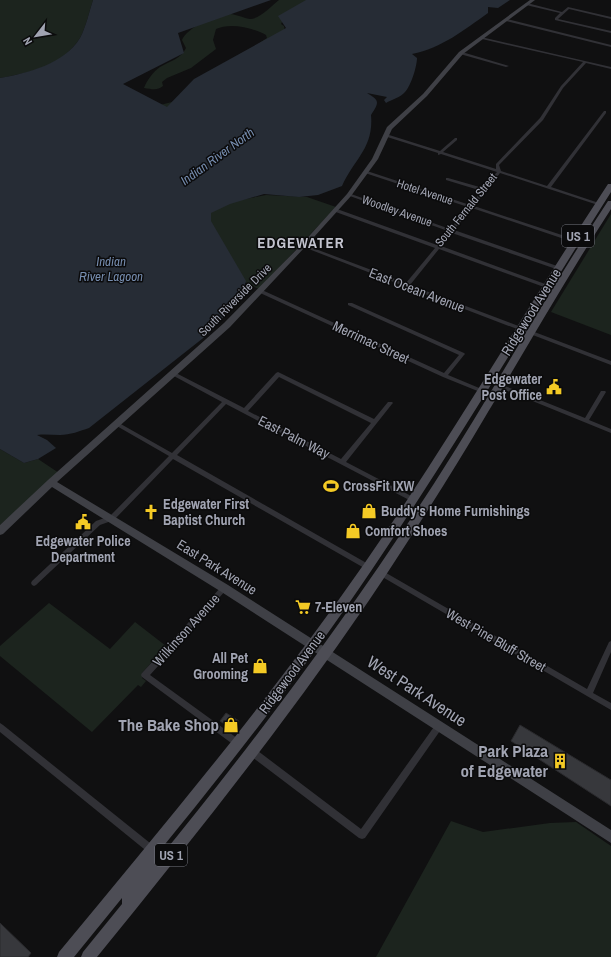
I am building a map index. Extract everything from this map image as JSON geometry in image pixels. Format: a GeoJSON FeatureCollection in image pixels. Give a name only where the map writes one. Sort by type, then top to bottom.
{"type":"FeatureCollection","features":[{"type":"Feature","properties":{"kind":"main road","name":"Ridgewood Avenue"},"geometry":{"type":"LineString","coordinates":[[64,957],[238,744],[313,645],[413,500],[482,392],[546,286],[611,186]]}},
{"type":"Feature","properties":{"kind":"main road"},"geometry":{"type":"LineString","coordinates":[[611,193],[608,199],[611,203]]}},
{"type":"Feature","properties":{"kind":"main road","name":"Ridgewood Avenue"},"geometry":{"type":"LineString","coordinates":[[88,957],[251,751],[326,652],[383,569],[452,463],[611,203]]}},
{"type":"Feature","properties":{"kind":"main road"},"geometry":{"type":"LineString","coordinates":[[589,238],[586,233],[601,210],[599,205]]}},
{"type":"Feature","properties":{"kind":"main road"},"geometry":{"type":"LineString","coordinates":[[452,463],[451,451],[468,422],[465,418]]}},
{"type":"Feature","properties":{"kind":"main road"},"geometry":{"type":"LineString","coordinates":[[383,569],[384,557],[415,509],[413,500]]}},
{"type":"Feature","properties":{"kind":"main road"},"geometry":{"type":"LineString","coordinates":[[121,917],[125,905],[149,865],[152,850]]}},
{"type":"Feature","properties":{"kind":"street"},"geometry":{"type":"LineString","coordinates":[[530,2],[563,12]]}},
{"type":"Feature","properties":{"kind":"street","name":"South Riverside Drive"},"geometry":{"type":"LineString","coordinates":[[0,531],[51,482],[174,374],[227,325],[303,246],[348,195],[375,158],[385,135],[394,123],[425,96],[461,53],[530,2]]}},
{"type":"Feature","properties":{"kind":"street"},"geometry":{"type":"LineString","coordinates":[[611,18],[568,8],[556,19],[611,32]]}},
{"type":"Feature","properties":{"kind":"street"},"geometry":{"type":"LineString","coordinates":[[507,20],[611,46]]}},
{"type":"Feature","properties":{"kind":"street"},"geometry":{"type":"LineString","coordinates":[[482,38],[611,68]]}},
{"type":"Feature","properties":{"kind":"street"},"geometry":{"type":"LineString","coordinates":[[461,53],[507,66]]}},
{"type":"Feature","properties":{"kind":"street","name":"South Fernald Street"},"geometry":{"type":"LineString","coordinates":[[406,286],[498,172],[497,166],[542,119],[562,87],[585,62]]}},
{"type":"Feature","properties":{"kind":"street"},"geometry":{"type":"LineString","coordinates":[[548,188],[605,112]]}},
{"type":"Feature","properties":{"kind":"street"},"geometry":{"type":"LineString","coordinates":[[385,135],[439,154],[599,205]]}},
{"type":"Feature","properties":{"kind":"street"},"geometry":{"type":"LineString","coordinates":[[439,154],[456,139]]}},
{"type":"Feature","properties":{"kind":"street","name":"Hotel Avenue"},"geometry":{"type":"LineString","coordinates":[[366,172],[575,241]]}},
{"type":"Feature","properties":{"kind":"street"},"geometry":{"type":"LineString","coordinates":[[447,179],[484,190]]}},
{"type":"Feature","properties":{"kind":"street","name":"Woodley Avenue"},"geometry":{"type":"LineString","coordinates":[[348,195],[558,268]]}},
{"type":"Feature","properties":{"kind":"street"},"geometry":{"type":"LineString","coordinates":[[335,210],[546,286]]}},
{"type":"Feature","properties":{"kind":"street","name":"East Ocean Avenue"},"geometry":{"type":"LineString","coordinates":[[303,246],[611,363]]}},
{"type":"Feature","properties":{"kind":"street","name":"Merrimac Street"},"geometry":{"type":"LineString","coordinates":[[260,291],[482,392]]}},
{"type":"Feature","properties":{"kind":"street"},"geometry":{"type":"LineString","coordinates":[[350,304],[462,354],[445,376]]}},
{"type":"Feature","properties":{"kind":"street","name":"East Palm Way"},"geometry":{"type":"LineString","coordinates":[[174,374],[413,500]]}},
{"type":"Feature","properties":{"kind":"street"},"geometry":{"type":"LineString","coordinates":[[245,411],[278,374],[374,422]]}},
{"type":"Feature","properties":{"kind":"street"},"geometry":{"type":"LineString","coordinates":[[500,386],[611,431]]}},
{"type":"Feature","properties":{"kind":"street"},"geometry":{"type":"LineString","coordinates":[[586,421],[603,392]]}},
{"type":"Feature","properties":{"kind":"street"},"geometry":{"type":"LineString","coordinates":[[34,583],[98,524],[112,518],[171,455],[225,402]]}},
{"type":"Feature","properties":{"kind":"street"},"geometry":{"type":"LineString","coordinates":[[342,462],[390,403]]}},
{"type":"Feature","properties":{"kind":"street"},"geometry":{"type":"LineString","coordinates":[[117,424],[368,567]]}},
{"type":"Feature","properties":{"kind":"street","name":"East Park Avenue"},"geometry":{"type":"LineString","coordinates":[[51,482],[112,518],[326,652]]}},
{"type":"Feature","properties":{"kind":"street","name":"West Pine Bluff Street"},"geometry":{"type":"LineString","coordinates":[[383,569],[611,707]]}},
{"type":"Feature","properties":{"kind":"street","name":"Wilkinson Avenue"},"geometry":{"type":"LineString","coordinates":[[224,588],[145,675],[238,744]]}},
{"type":"Feature","properties":{"kind":"street"},"geometry":{"type":"LineString","coordinates":[[589,694],[611,644]]}},
{"type":"Feature","properties":{"kind":"street","name":"West Park Avenue"},"geometry":{"type":"LineString","coordinates":[[326,652],[611,837]]}},
{"type":"Feature","properties":{"kind":"street"},"geometry":{"type":"LineString","coordinates":[[251,751],[362,835],[439,726]]}},
{"type":"Feature","properties":{"kind":"street"},"geometry":{"type":"LineString","coordinates":[[0,727],[152,850]]}},
{"type":"Feature","properties":{"kind":"shaded area"},"geometry":{"type":"Polygon","coordinates":[[[0,0],[93,0],[80,38],[64,56],[45,67],[0,78],[0,0]]]}},
{"type":"Feature","properties":{"kind":"shaded area"},"geometry":{"type":"Polygon","coordinates":[[[279,0],[314,0],[284,18],[281,24],[284,26],[285,32],[176,118],[160,105],[172,102],[267,38],[266,35],[255,30],[235,26],[216,29],[213,40],[216,49],[191,68],[167,78],[162,82],[163,86],[161,88],[144,88],[150,76],[157,69],[184,52],[186,48],[182,40],[189,31],[195,27],[214,17],[226,14],[232,14],[250,19],[258,17],[279,0]]]}},
{"type":"Feature","properties":{"kind":"shaded area"},"geometry":{"type":"Polygon","coordinates":[[[266,195],[307,197],[336,207],[259,289],[242,281],[204,217],[224,203],[266,195]]]}},
{"type":"Feature","properties":{"kind":"shaded area"},"geometry":{"type":"Polygon","coordinates":[[[611,214],[611,335],[551,312],[611,214]]]}},
{"type":"Feature","properties":{"kind":"shaded area"},"geometry":{"type":"Polygon","coordinates":[[[0,449],[24,463],[38,459],[59,473],[0,525],[0,449]]]}},
{"type":"Feature","properties":{"kind":"shaded area"},"geometry":{"type":"Polygon","coordinates":[[[49,603],[110,649],[135,622],[166,646],[142,673],[142,678],[146,681],[141,687],[138,685],[92,732],[0,656],[0,646],[49,603]]]}},
{"type":"Feature","properties":{"kind":"shaded area"},"geometry":{"type":"Polygon","coordinates":[[[451,821],[483,832],[550,823],[576,822],[611,846],[611,957],[376,957],[451,821]]]}},
{"type":"Feature","properties":{"kind":"water","name":"Indian River Lagoon"},"geometry":{"type":"Polygon","coordinates":[[[93,0],[271,0],[178,33],[184,53],[123,84],[167,107],[194,79],[286,28],[278,16],[306,0],[510,0],[498,8],[488,7],[488,13],[443,43],[412,54],[417,58],[415,71],[407,89],[401,95],[386,103],[384,100],[387,97],[367,93],[377,102],[371,115],[369,136],[362,153],[342,186],[318,195],[299,197],[264,194],[230,204],[211,213],[211,221],[246,281],[235,303],[207,335],[89,428],[75,433],[60,435],[37,435],[47,440],[56,448],[38,459],[24,463],[0,449],[0,78],[33,70],[65,55],[80,38],[93,0]]]}},
{"type":"Feature","properties":{"kind":"building","name":"The Bake Shop"},"geometry":{"type":"Polygon","coordinates":[[[226,713],[239,721],[233,730],[220,721],[226,713]]]}},
{"type":"Feature","properties":{"kind":"building","name":"Park Plaza of Edgewater"},"geometry":{"type":"Polygon","coordinates":[[[520,725],[611,780],[611,806],[511,741],[520,725]]]}},
{"type":"Feature","properties":{"kind":"building"},"geometry":{"type":"Polygon","coordinates":[[[0,923],[31,953],[28,957],[0,957],[0,923]]]}},
{"type":"Feature","properties":{"kind":"place","name":"Edgewater Post Office"},"geometry":{"type":"Point","coordinates":[554,387]}},
{"type":"Feature","properties":{"kind":"place","name":"CrossFit IXW"},"geometry":{"type":"Point","coordinates":[331,486]}},
{"type":"Feature","properties":{"kind":"place","name":"Buddy's Home Furnishings"},"geometry":{"type":"Point","coordinates":[369,511]}},
{"type":"Feature","properties":{"kind":"place","name":"Edgewater First Baptist Church"},"geometry":{"type":"Point","coordinates":[151,512]}},
{"type":"Feature","properties":{"kind":"place","name":"Edgewater Police Department"},"geometry":{"type":"Point","coordinates":[83,522]}},
{"type":"Feature","properties":{"kind":"place","name":"Comfort Shoes"},"geometry":{"type":"Point","coordinates":[353,531]}},
{"type":"Feature","properties":{"kind":"place","name":"7-Eleven"},"geometry":{"type":"Point","coordinates":[303,607]}},
{"type":"Feature","properties":{"kind":"place","name":"All Pet Grooming"},"geometry":{"type":"Point","coordinates":[260,666]}},
{"type":"Feature","properties":{"kind":"place","name":"The Bake Shop"},"geometry":{"type":"Point","coordinates":[231,725]}},
{"type":"Feature","properties":{"kind":"place","name":"Park Plaza of Edgewater"},"geometry":{"type":"Point","coordinates":[560,761]}},
{"type":"Feature","properties":{"kind":"district","name":"EDGEWATER"},"geometry":{"type":"Point","coordinates":[301,243]}},
{"type":"Feature","properties":{"kind":"water label","name":"Indian River North"},"geometry":{"type":"Point","coordinates":[217,156]}}]}
